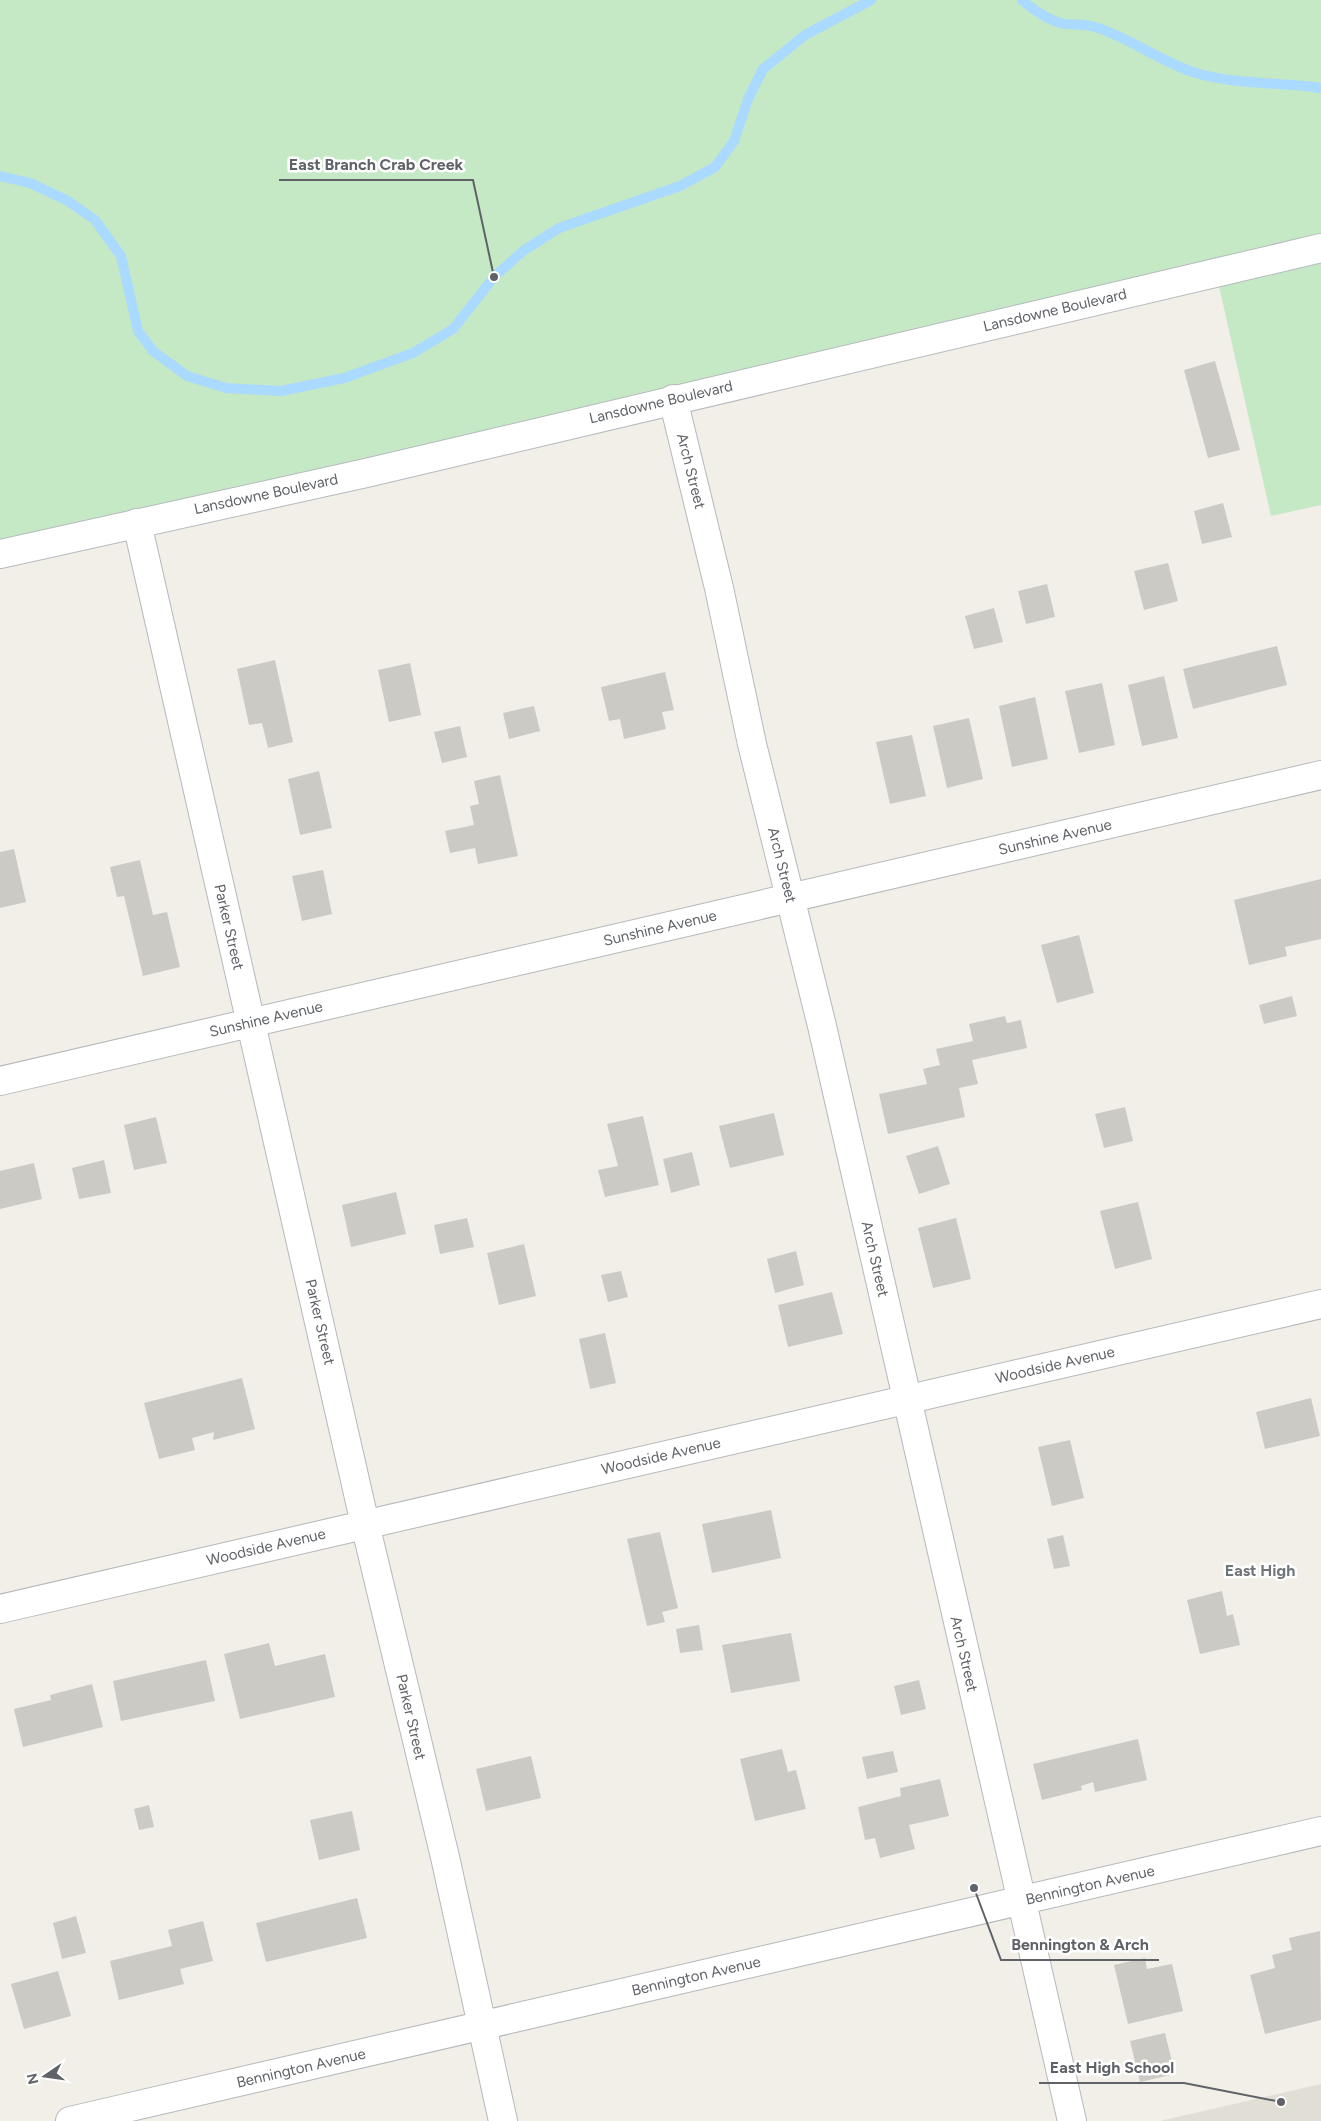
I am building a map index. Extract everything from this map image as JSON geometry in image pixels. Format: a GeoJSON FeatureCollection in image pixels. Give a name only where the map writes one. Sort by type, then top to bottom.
{"type":"FeatureCollection","features":[{"type":"Feature","properties":{"kind":"street","name":"Lansdowne Boulevard"},"geometry":{"type":"LineString","coordinates":[[0,554],[366,473],[673,399],[1321,248]]}},
{"type":"Feature","properties":{"kind":"street","name":"Arch Street"},"geometry":{"type":"LineString","coordinates":[[673,399],[719,588],[752,744],[824,1035],[1072,2121]]}},
{"type":"Feature","properties":{"kind":"street","name":"Parker Street"},"geometry":{"type":"LineString","coordinates":[[137,523],[365,1524],[445,1857],[503,2121]]}},
{"type":"Feature","properties":{"kind":"street","name":"Sunshine Avenue"},"geometry":{"type":"LineString","coordinates":[[0,1081],[1321,775]]}},
{"type":"Feature","properties":{"kind":"street","name":"Woodside Avenue"},"geometry":{"type":"LineString","coordinates":[[0,1609],[1321,1304]]}},
{"type":"Feature","properties":{"kind":"street","name":"Bennington Avenue"},"geometry":{"type":"LineString","coordinates":[[70,2121],[1321,1832]]}},
{"type":"Feature","properties":{"kind":"shaded area"},"geometry":{"type":"Polygon","coordinates":[[[1321,2084],[1321,2121],[1160,2121],[1321,2084]]]}},
{"type":"Feature","properties":{"kind":"green space"},"geometry":{"type":"Polygon","coordinates":[[[0,0],[1321,0],[1321,505],[1271,516],[1216,273],[0,554],[0,0]]]}},
{"type":"Feature","properties":{"kind":"building"},"geometry":{"type":"Polygon","coordinates":[[[1215,361],[1240,450],[1208,458],[1184,370],[1215,361]]]}},
{"type":"Feature","properties":{"kind":"building"},"geometry":{"type":"Polygon","coordinates":[[[1223,503],[1232,537],[1202,544],[1194,511],[1223,503]]]}},
{"type":"Feature","properties":{"kind":"building"},"geometry":{"type":"Polygon","coordinates":[[[1168,563],[1178,601],[1144,610],[1134,571],[1168,563]]]}},
{"type":"Feature","properties":{"kind":"building"},"geometry":{"type":"Polygon","coordinates":[[[1047,584],[1055,617],[1026,624],[1018,591],[1047,584]]]}},
{"type":"Feature","properties":{"kind":"building"},"geometry":{"type":"Polygon","coordinates":[[[994,608],[1003,642],[974,649],[965,616],[994,608]]]}},
{"type":"Feature","properties":{"kind":"building"},"geometry":{"type":"Polygon","coordinates":[[[1277,646],[1287,685],[1193,709],[1183,669],[1277,646]]]}},
{"type":"Feature","properties":{"kind":"building"},"geometry":{"type":"Polygon","coordinates":[[[275,660],[293,742],[268,748],[262,723],[249,725],[237,669],[275,660]]]}},
{"type":"Feature","properties":{"kind":"building"},"geometry":{"type":"Polygon","coordinates":[[[410,663],[421,715],[389,722],[378,670],[410,663]]]}},
{"type":"Feature","properties":{"kind":"building"},"geometry":{"type":"Polygon","coordinates":[[[665,672],[674,710],[662,712],[666,729],[624,739],[620,719],[609,721],[601,687],[665,672]]]}},
{"type":"Feature","properties":{"kind":"building"},"geometry":{"type":"Polygon","coordinates":[[[1164,676],[1178,738],[1142,746],[1128,685],[1164,676]]]}},
{"type":"Feature","properties":{"kind":"building"},"geometry":{"type":"Polygon","coordinates":[[[1102,683],[1115,745],[1079,753],[1065,691],[1102,683]]]}},
{"type":"Feature","properties":{"kind":"building"},"geometry":{"type":"Polygon","coordinates":[[[1035,697],[1048,759],[1012,767],[999,706],[1035,697]]]}},
{"type":"Feature","properties":{"kind":"building"},"geometry":{"type":"Polygon","coordinates":[[[534,706],[540,731],[509,739],[503,713],[534,706]]]}},
{"type":"Feature","properties":{"kind":"building"},"geometry":{"type":"Polygon","coordinates":[[[969,718],[983,779],[947,788],[933,726],[969,718]]]}},
{"type":"Feature","properties":{"kind":"building"},"geometry":{"type":"Polygon","coordinates":[[[460,726],[467,757],[442,763],[434,732],[460,726]]]}},
{"type":"Feature","properties":{"kind":"building"},"geometry":{"type":"Polygon","coordinates":[[[912,735],[926,796],[890,804],[876,742],[912,735]]]}},
{"type":"Feature","properties":{"kind":"building"},"geometry":{"type":"Polygon","coordinates":[[[319,771],[332,828],[300,835],[288,779],[319,771]]]}},
{"type":"Feature","properties":{"kind":"building"},"geometry":{"type":"Polygon","coordinates":[[[500,775],[518,856],[478,864],[475,848],[450,853],[445,831],[474,825],[470,806],[479,804],[474,781],[500,775]]]}},
{"type":"Feature","properties":{"kind":"building"},"geometry":{"type":"Polygon","coordinates":[[[14,849],[26,902],[0,908],[0,852],[14,849]]]}},
{"type":"Feature","properties":{"kind":"building"},"geometry":{"type":"Polygon","coordinates":[[[140,860],[153,915],[167,912],[180,967],[143,976],[124,896],[117,897],[110,867],[140,860]]]}},
{"type":"Feature","properties":{"kind":"building"},"geometry":{"type":"Polygon","coordinates":[[[323,870],[332,914],[302,921],[292,876],[323,870]]]}},
{"type":"Feature","properties":{"kind":"building"},"geometry":{"type":"Polygon","coordinates":[[[1321,879],[1321,939],[1285,947],[1287,956],[1249,965],[1234,900],[1321,879]]]}},
{"type":"Feature","properties":{"kind":"building"},"geometry":{"type":"Polygon","coordinates":[[[1079,935],[1094,993],[1057,1003],[1041,945],[1079,935]]]}},
{"type":"Feature","properties":{"kind":"building"},"geometry":{"type":"Polygon","coordinates":[[[1292,996],[1297,1016],[1264,1024],[1259,1005],[1292,996]]]}},
{"type":"Feature","properties":{"kind":"building"},"geometry":{"type":"Polygon","coordinates":[[[1005,1016],[1007,1023],[1021,1020],[1027,1048],[972,1060],[978,1084],[959,1088],[965,1117],[888,1134],[879,1094],[927,1084],[923,1069],[940,1065],[936,1049],[973,1041],[969,1024],[1005,1016]]]}},
{"type":"Feature","properties":{"kind":"building"},"geometry":{"type":"Polygon","coordinates":[[[1125,1107],[1133,1141],[1104,1148],[1095,1114],[1125,1107]]]}},
{"type":"Feature","properties":{"kind":"building"},"geometry":{"type":"Polygon","coordinates":[[[774,1113],[784,1155],[730,1168],[719,1126],[774,1113]]]}},
{"type":"Feature","properties":{"kind":"building"},"geometry":{"type":"Polygon","coordinates":[[[643,1116],[659,1185],[605,1197],[598,1170],[618,1166],[607,1124],[643,1116]]]}},
{"type":"Feature","properties":{"kind":"building"},"geometry":{"type":"Polygon","coordinates":[[[156,1117],[167,1163],[134,1170],[124,1125],[156,1117]]]}},
{"type":"Feature","properties":{"kind":"building"},"geometry":{"type":"Polygon","coordinates":[[[938,1146],[950,1184],[919,1194],[906,1156],[938,1146]]]}},
{"type":"Feature","properties":{"kind":"building"},"geometry":{"type":"Polygon","coordinates":[[[692,1152],[700,1185],[671,1193],[663,1159],[692,1152]]]}},
{"type":"Feature","properties":{"kind":"building"},"geometry":{"type":"Polygon","coordinates":[[[104,1160],[111,1193],[79,1199],[72,1168],[104,1160]]]}},
{"type":"Feature","properties":{"kind":"building"},"geometry":{"type":"Polygon","coordinates":[[[34,1163],[42,1199],[0,1209],[0,1171],[34,1163]]]}},
{"type":"Feature","properties":{"kind":"building"},"geometry":{"type":"Polygon","coordinates":[[[396,1192],[406,1234],[351,1247],[342,1205],[396,1192]]]}},
{"type":"Feature","properties":{"kind":"building"},"geometry":{"type":"Polygon","coordinates":[[[1138,1202],[1152,1259],[1115,1269],[1100,1211],[1138,1202]]]}},
{"type":"Feature","properties":{"kind":"building"},"geometry":{"type":"Polygon","coordinates":[[[467,1218],[474,1247],[440,1254],[434,1225],[467,1218]]]}},
{"type":"Feature","properties":{"kind":"building"},"geometry":{"type":"Polygon","coordinates":[[[956,1218],[971,1279],[933,1288],[918,1228],[956,1218]]]}},
{"type":"Feature","properties":{"kind":"building"},"geometry":{"type":"Polygon","coordinates":[[[524,1244],[536,1296],[499,1305],[487,1253],[524,1244]]]}},
{"type":"Feature","properties":{"kind":"building"},"geometry":{"type":"Polygon","coordinates":[[[796,1251],[804,1285],[775,1293],[767,1259],[796,1251]]]}},
{"type":"Feature","properties":{"kind":"building"},"geometry":{"type":"Polygon","coordinates":[[[621,1271],[628,1297],[608,1302],[601,1275],[621,1271]]]}},
{"type":"Feature","properties":{"kind":"building"},"geometry":{"type":"Polygon","coordinates":[[[832,1292],[843,1334],[788,1347],[778,1305],[832,1292]]]}},
{"type":"Feature","properties":{"kind":"building"},"geometry":{"type":"Polygon","coordinates":[[[605,1333],[616,1383],[590,1389],[579,1339],[605,1333]]]}},
{"type":"Feature","properties":{"kind":"building"},"geometry":{"type":"Polygon","coordinates":[[[242,1378],[255,1429],[213,1440],[214,1432],[192,1438],[195,1450],[159,1459],[144,1403],[242,1378]]]}},
{"type":"Feature","properties":{"kind":"building"},"geometry":{"type":"Polygon","coordinates":[[[1311,1398],[1320,1436],[1265,1449],[1256,1412],[1311,1398]]]}},
{"type":"Feature","properties":{"kind":"building"},"geometry":{"type":"Polygon","coordinates":[[[1070,1440],[1084,1498],[1052,1506],[1038,1447],[1070,1440]]]}},
{"type":"Feature","properties":{"kind":"building"},"geometry":{"type":"Polygon","coordinates":[[[771,1510],[781,1558],[712,1573],[702,1524],[771,1510]]]}},
{"type":"Feature","properties":{"kind":"building"},"geometry":{"type":"Polygon","coordinates":[[[660,1532],[678,1608],[662,1612],[665,1622],[647,1626],[627,1539],[660,1532]]]}},
{"type":"Feature","properties":{"kind":"building"},"geometry":{"type":"Polygon","coordinates":[[[1063,1535],[1070,1566],[1054,1569],[1047,1539],[1063,1535]]]}},
{"type":"Feature","properties":{"kind":"building"},"geometry":{"type":"Polygon","coordinates":[[[1222,1591],[1227,1616],[1233,1614],[1240,1645],[1200,1654],[1187,1600],[1222,1591]]]}},
{"type":"Feature","properties":{"kind":"building"},"geometry":{"type":"Polygon","coordinates":[[[699,1625],[703,1650],[680,1653],[676,1629],[699,1625]]]}},
{"type":"Feature","properties":{"kind":"building"},"geometry":{"type":"Polygon","coordinates":[[[791,1633],[800,1681],[731,1693],[722,1645],[791,1633]]]}},
{"type":"Feature","properties":{"kind":"building"},"geometry":{"type":"Polygon","coordinates":[[[269,1643],[275,1666],[325,1654],[335,1697],[240,1719],[224,1654],[269,1643]]]}},
{"type":"Feature","properties":{"kind":"building"},"geometry":{"type":"Polygon","coordinates":[[[206,1660],[215,1701],[121,1721],[113,1681],[206,1660]]]}},
{"type":"Feature","properties":{"kind":"building"},"geometry":{"type":"Polygon","coordinates":[[[919,1680],[926,1709],[901,1715],[894,1686],[919,1680]]]}},
{"type":"Feature","properties":{"kind":"building"},"geometry":{"type":"Polygon","coordinates":[[[92,1684],[103,1727],[23,1747],[14,1709],[51,1700],[50,1695],[92,1684]]]}},
{"type":"Feature","properties":{"kind":"building"},"geometry":{"type":"Polygon","coordinates":[[[1138,1739],[1147,1780],[1095,1792],[1093,1782],[1081,1786],[1082,1790],[1042,1800],[1033,1764],[1138,1739]]]}},
{"type":"Feature","properties":{"kind":"building"},"geometry":{"type":"Polygon","coordinates":[[[782,1749],[788,1772],[796,1770],[806,1809],[755,1821],[740,1759],[782,1749]]]}},
{"type":"Feature","properties":{"kind":"building"},"geometry":{"type":"Polygon","coordinates":[[[893,1751],[898,1772],[867,1779],[862,1757],[893,1751]]]}},
{"type":"Feature","properties":{"kind":"building"},"geometry":{"type":"Polygon","coordinates":[[[531,1756],[541,1798],[486,1811],[476,1769],[531,1756]]]}},
{"type":"Feature","properties":{"kind":"building"},"geometry":{"type":"Polygon","coordinates":[[[940,1779],[949,1816],[909,1825],[915,1849],[880,1858],[875,1838],[865,1840],[858,1807],[901,1796],[900,1788],[940,1779]]]}},
{"type":"Feature","properties":{"kind":"building"},"geometry":{"type":"Polygon","coordinates":[[[149,1805],[154,1827],[139,1830],[134,1809],[149,1805]]]}},
{"type":"Feature","properties":{"kind":"building"},"geometry":{"type":"Polygon","coordinates":[[[352,1811],[360,1850],[319,1860],[310,1820],[352,1811]]]}},
{"type":"Feature","properties":{"kind":"building"},"geometry":{"type":"Polygon","coordinates":[[[357,1898],[367,1938],[266,1962],[256,1923],[357,1898]]]}},
{"type":"Feature","properties":{"kind":"building"},"geometry":{"type":"Polygon","coordinates":[[[76,1916],[86,1953],[62,1959],[53,1923],[76,1916]]]}},
{"type":"Feature","properties":{"kind":"building"},"geometry":{"type":"Polygon","coordinates":[[[203,1921],[213,1961],[180,1969],[184,1984],[119,2000],[110,1961],[172,1946],[168,1930],[203,1921]]]}},
{"type":"Feature","properties":{"kind":"building"},"geometry":{"type":"Polygon","coordinates":[[[1320,1931],[1321,2020],[1265,2034],[1250,1975],[1275,1968],[1272,1955],[1292,1950],[1289,1938],[1320,1931]]]}},
{"type":"Feature","properties":{"kind":"building"},"geometry":{"type":"Polygon","coordinates":[[[1145,1958],[1147,1969],[1172,1964],[1183,2011],[1128,2024],[1114,1965],[1145,1958]]]}},
{"type":"Feature","properties":{"kind":"building"},"geometry":{"type":"Polygon","coordinates":[[[58,1971],[71,2016],[24,2029],[11,1984],[58,1971]]]}},
{"type":"Feature","properties":{"kind":"building"},"geometry":{"type":"Polygon","coordinates":[[[1165,2033],[1175,2074],[1140,2082],[1130,2041],[1165,2033]]]}},
{"type":"Feature","properties":{"kind":"waterway"},"geometry":{"type":"LineString","coordinates":[[0,176],[30,183],[68,201],[95,220],[121,256],[138,331],[153,351],[187,376],[226,388],[281,391],[344,378],[413,353],[453,329],[494,277],[523,251],[559,228],[680,186],[715,167],[734,141],[748,99],[763,69],[805,35],[871,0]]}},
{"type":"Feature","properties":{"kind":"waterway"},"geometry":{"type":"LineString","coordinates":[[1022,0],[1036,11],[1054,21],[1065,24],[1092,26],[1121,37],[1170,63],[1196,73],[1227,80],[1321,88]]}},
{"type":"Feature","properties":{"kind":"place","name":"East Branch Crab Creek"},"geometry":{"type":"Point","coordinates":[494,277]}},
{"type":"Feature","properties":{"kind":"place","name":"Bennington & Arch"},"geometry":{"type":"Point","coordinates":[974,1888]}},
{"type":"Feature","properties":{"kind":"place","name":"East High School"},"geometry":{"type":"Point","coordinates":[1281,2102]}},
{"type":"Feature","properties":{"kind":"district","name":"East High"},"geometry":{"type":"Point","coordinates":[1260,1570]}}]}
